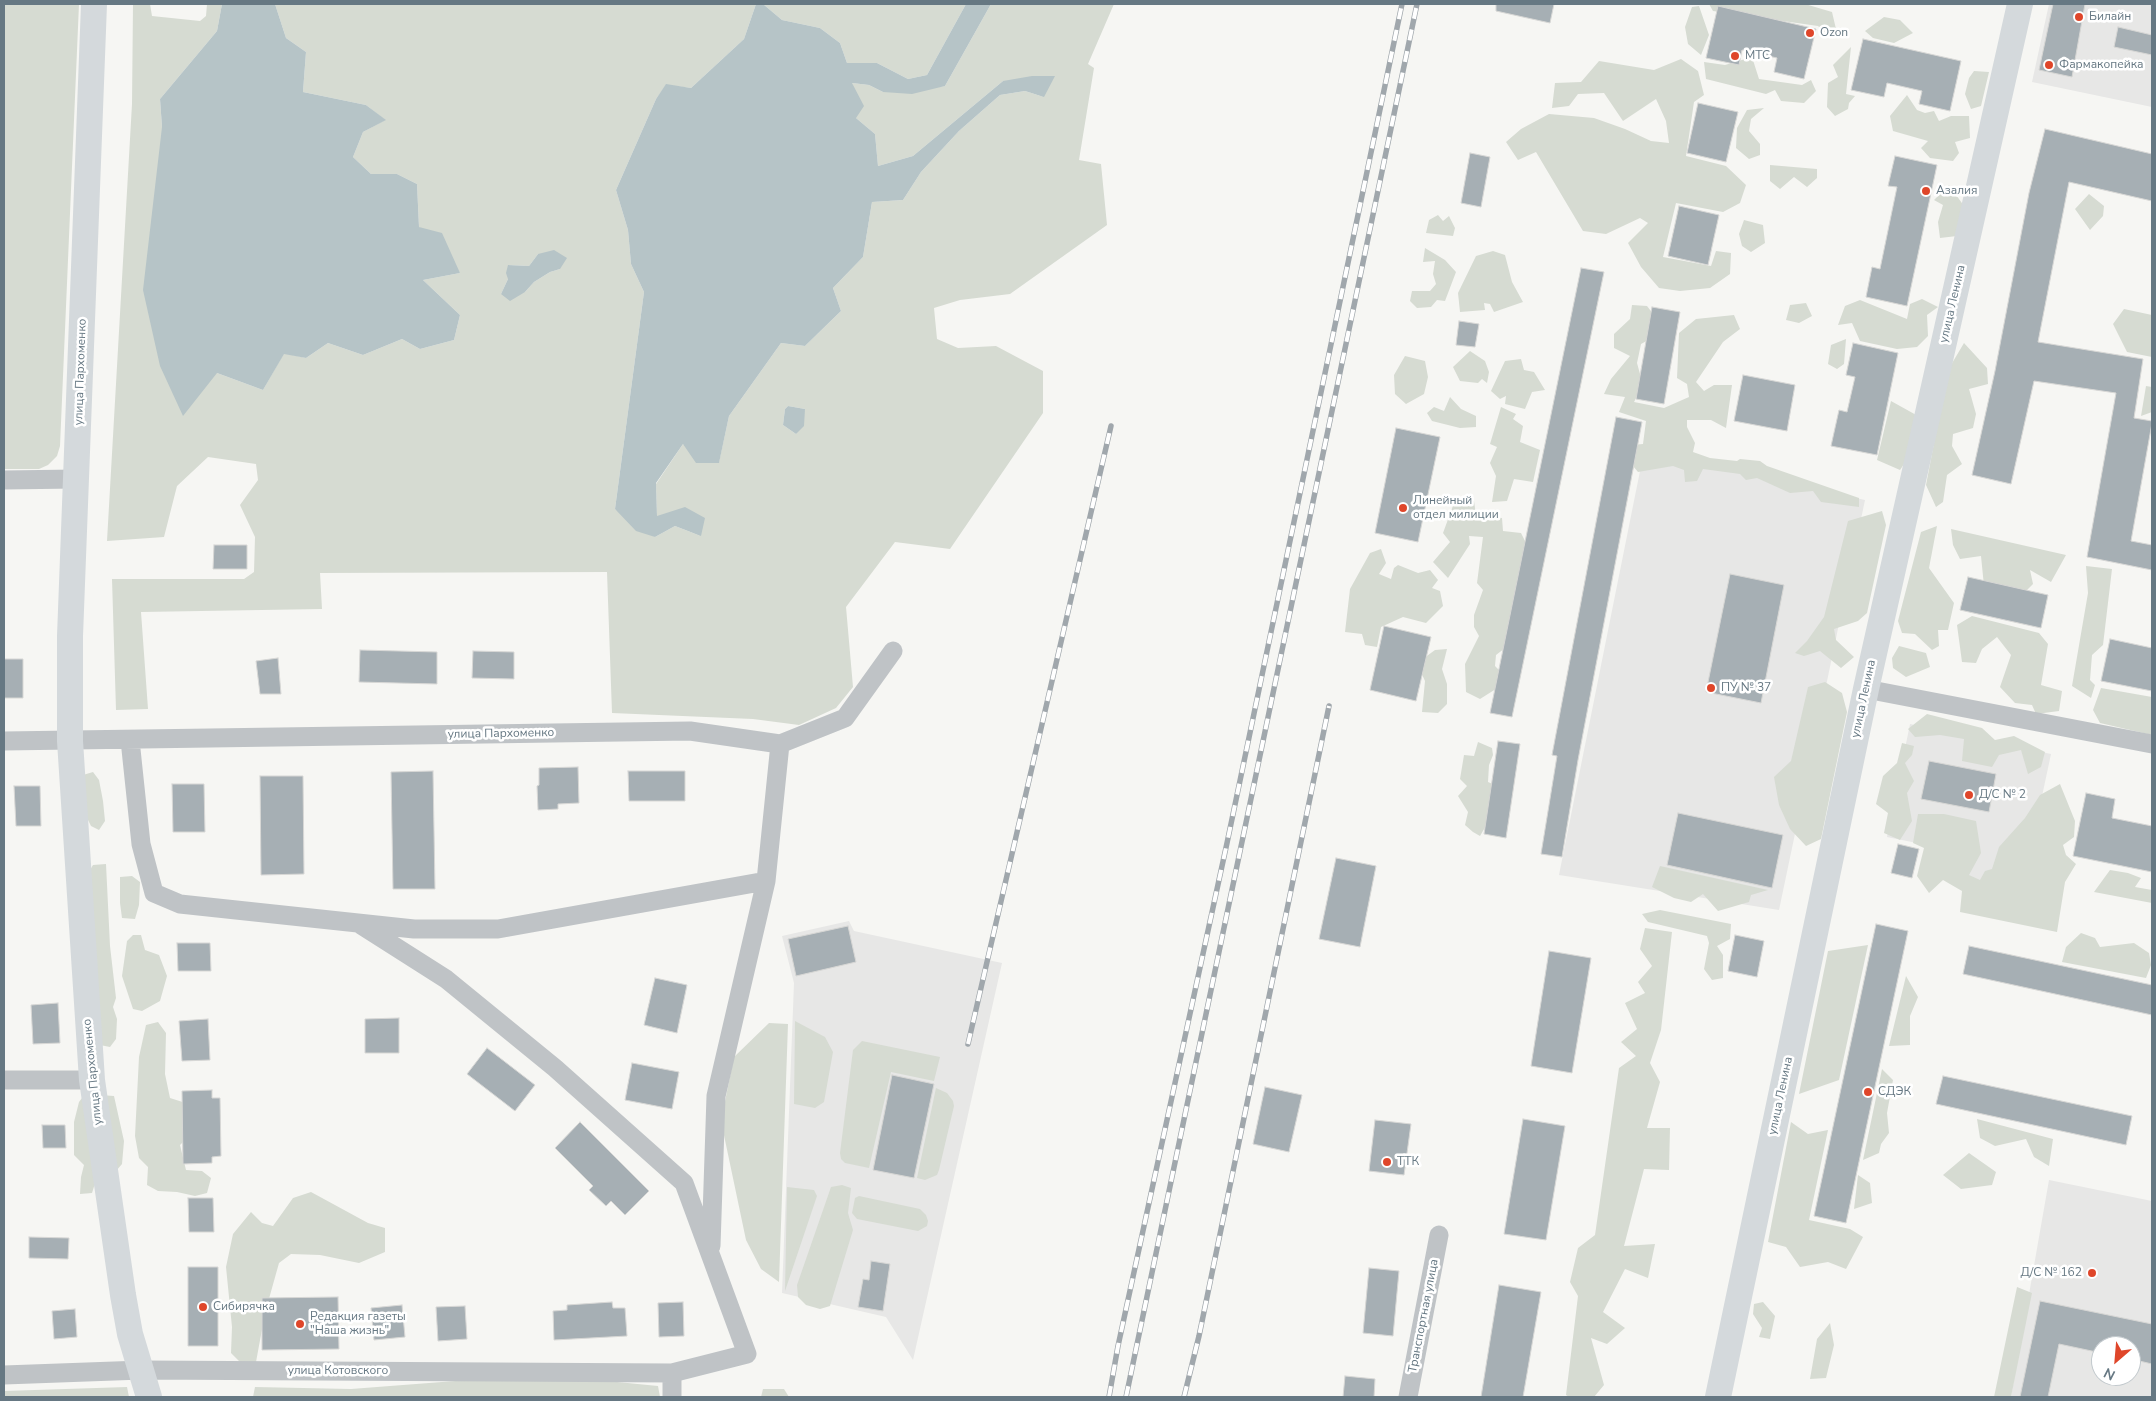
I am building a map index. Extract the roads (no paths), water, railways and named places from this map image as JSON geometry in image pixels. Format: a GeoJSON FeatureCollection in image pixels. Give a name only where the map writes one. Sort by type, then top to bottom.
{"type":"FeatureCollection","features":[{"type":"Feature","properties":{"kind":"main road","name":"улица Пархоменко"},"geometry":{"type":"LineString","coordinates":[[94,4],[70,636],[70,741],[92,1080],[130,1334],[149,1397]]}},
{"type":"Feature","properties":{"kind":"main road","name":"улица Ленина"},"geometry":{"type":"LineString","coordinates":[[1718,1397],[1866,689],[2020,4]]}},
{"type":"Feature","properties":{"kind":"street"},"geometry":{"type":"LineString","coordinates":[[4,480],[76,479]]}},
{"type":"Feature","properties":{"kind":"street"},"geometry":{"type":"LineString","coordinates":[[711,1255],[716,1096],[766,881],[780,744],[845,718],[893,651]]}},
{"type":"Feature","properties":{"kind":"street"},"geometry":{"type":"LineString","coordinates":[[1866,689],[2152,744]]}},
{"type":"Feature","properties":{"kind":"street","name":"улица Пархоменко"},"geometry":{"type":"LineString","coordinates":[[70,741],[690,731],[780,744]]}},
{"type":"Feature","properties":{"kind":"street"},"geometry":{"type":"LineString","coordinates":[[130,740],[141,844],[154,893],[180,904],[414,929],[498,929],[766,881]]}},
{"type":"Feature","properties":{"kind":"street"},"geometry":{"type":"LineString","coordinates":[[4,741],[70,741]]}},
{"type":"Feature","properties":{"kind":"street"},"geometry":{"type":"LineString","coordinates":[[358,923],[446,979],[555,1068],[684,1182],[711,1255]]}},
{"type":"Feature","properties":{"kind":"street"},"geometry":{"type":"LineString","coordinates":[[4,1080],[92,1080]]}},
{"type":"Feature","properties":{"kind":"street","name":"Транспортная улица"},"geometry":{"type":"LineString","coordinates":[[1408,1397],[1440,1236]]}},
{"type":"Feature","properties":{"kind":"street","name":"улица Котовского"},"geometry":{"type":"LineString","coordinates":[[4,1375],[142,1370],[672,1373],[748,1354],[711,1255]]}},
{"type":"Feature","properties":{"kind":"street"},"geometry":{"type":"LineString","coordinates":[[672,1373],[672,1397]]}},
{"type":"Feature","properties":{"kind":"railway"},"geometry":{"type":"LineString","coordinates":[[1109,1397],[1118,1346],[1227,843],[1402,4]]}},
{"type":"Feature","properties":{"kind":"railway"},"geometry":{"type":"LineString","coordinates":[[1126,1397],[1417,4]]}},
{"type":"Feature","properties":{"kind":"railway"},"geometry":{"type":"LineString","coordinates":[[968,1044],[1111,426]]}},
{"type":"Feature","properties":{"kind":"railway"},"geometry":{"type":"LineString","coordinates":[[1184,1397],[1199,1336],[1329,706]]}},
{"type":"Feature","properties":{"kind":"place","name":"Билайн"},"geometry":{"type":"Point","coordinates":[2079,17]}},
{"type":"Feature","properties":{"kind":"place","name":"Ozon"},"geometry":{"type":"Point","coordinates":[1810,33]}},
{"type":"Feature","properties":{"kind":"place","name":"МТС"},"geometry":{"type":"Point","coordinates":[1735,56]}},
{"type":"Feature","properties":{"kind":"place","name":"Фармакопейка"},"geometry":{"type":"Point","coordinates":[2049,65]}},
{"type":"Feature","properties":{"kind":"place","name":"Азалия"},"geometry":{"type":"Point","coordinates":[1926,191]}},
{"type":"Feature","properties":{"kind":"place","name":"Линейный отдел милиции"},"geometry":{"type":"Point","coordinates":[1403,508]}},
{"type":"Feature","properties":{"kind":"place","name":"ПУ № 37"},"geometry":{"type":"Point","coordinates":[1711,688]}},
{"type":"Feature","properties":{"kind":"place","name":"Д/С № 2"},"geometry":{"type":"Point","coordinates":[1969,795]}},
{"type":"Feature","properties":{"kind":"place","name":"СДЭК"},"geometry":{"type":"Point","coordinates":[1868,1092]}},
{"type":"Feature","properties":{"kind":"place","name":"ТТК"},"geometry":{"type":"Point","coordinates":[1387,1162]}},
{"type":"Feature","properties":{"kind":"place","name":"Д/С № 162"},"geometry":{"type":"Point","coordinates":[2092,1273]}},
{"type":"Feature","properties":{"kind":"place","name":"Сибирячка"},"geometry":{"type":"Point","coordinates":[203,1307]}},
{"type":"Feature","properties":{"kind":"place","name":"Редакция газеты \"Наша жизнь\""},"geometry":{"type":"Point","coordinates":[300,1324]}}]}
